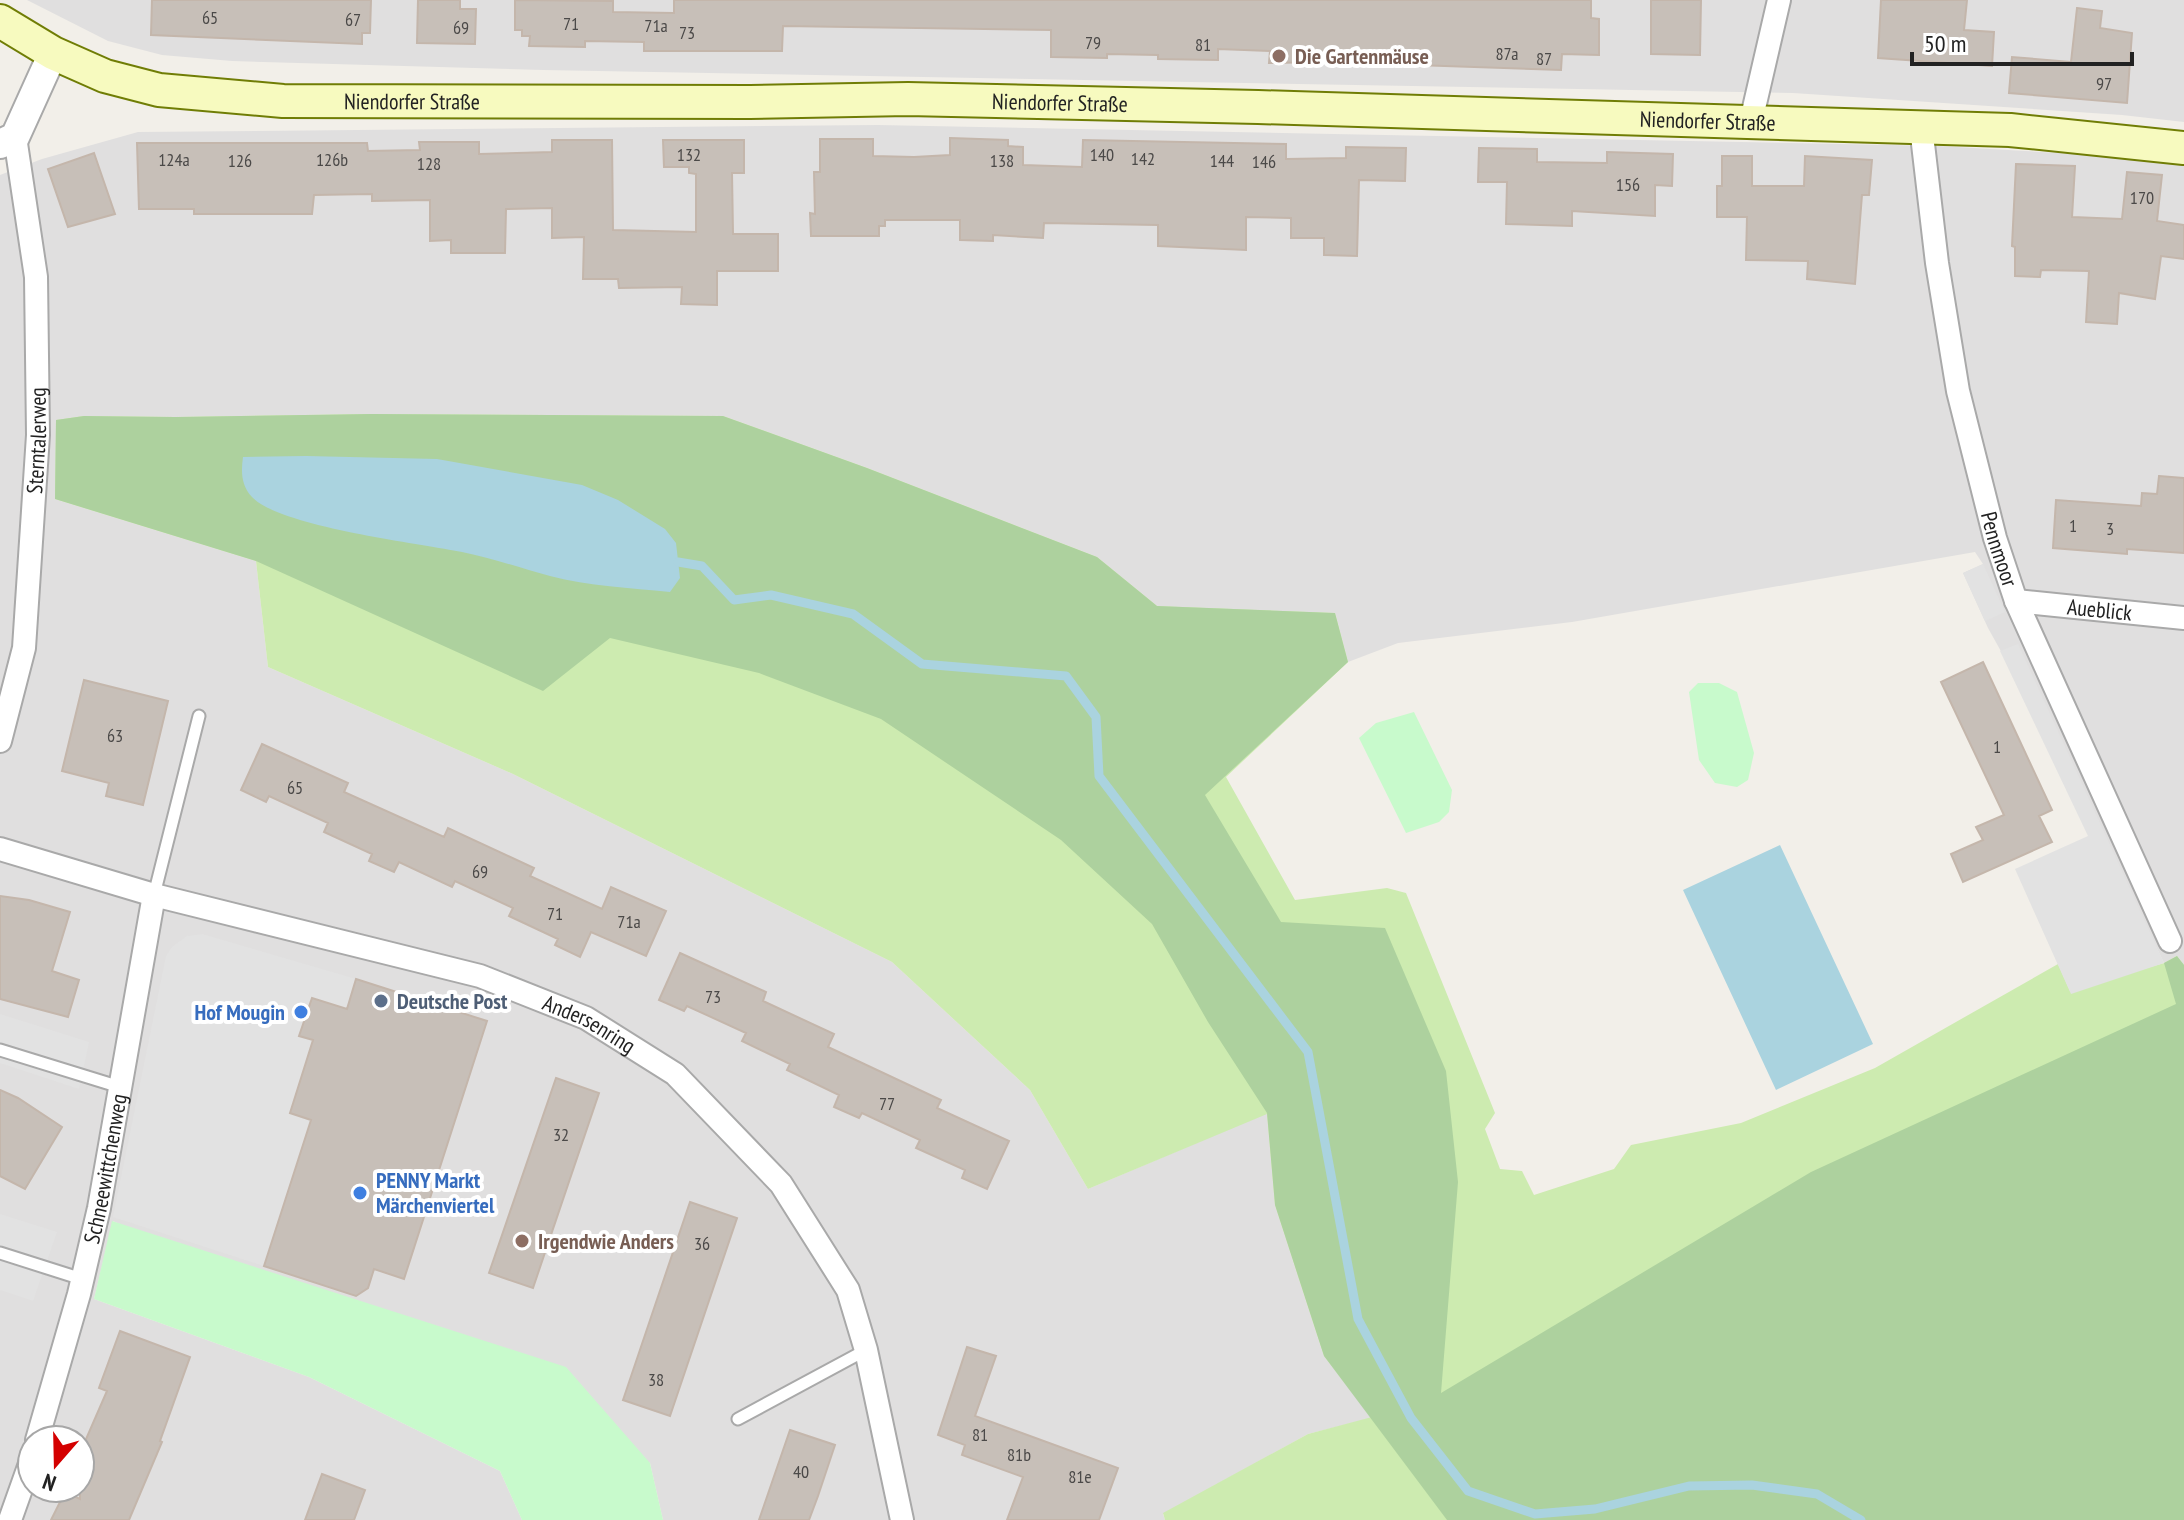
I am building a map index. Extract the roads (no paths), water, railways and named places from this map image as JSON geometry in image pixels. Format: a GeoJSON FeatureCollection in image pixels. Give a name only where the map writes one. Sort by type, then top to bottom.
{"type":"FeatureCollection","features":[{"type":"Feature","properties":{"kind":"main road"},"geometry":{"type":"LineString","coordinates":[[0,21],[53,53]]}},
{"type":"Feature","properties":{"kind":"main road","name":"Niendorfer Straße"},"geometry":{"type":"LineString","coordinates":[[53,53],[105,76],[159,90],[283,101],[750,102],[908,99],[2010,130],[2184,148]]}},
{"type":"Feature","properties":{"kind":"street"},"geometry":{"type":"LineString","coordinates":[[1751,121],[1779,0]]}},
{"type":"Feature","properties":{"kind":"street"},"geometry":{"type":"LineString","coordinates":[[7,140],[53,53]]}},
{"type":"Feature","properties":{"kind":"street","name":"Pennmoor"},"geometry":{"type":"LineString","coordinates":[[1921,127],[1937,263],[1958,391],[1995,538],[2016,601],[2170,941]]}},
{"type":"Feature","properties":{"kind":"street","name":"Sterntalerweg"},"geometry":{"type":"LineString","coordinates":[[0,741],[24,648],[38,435],[36,277],[7,140]]}},
{"type":"Feature","properties":{"kind":"street","name":"Aueblick"},"geometry":{"type":"LineString","coordinates":[[2016,601],[2184,618]]}},
{"type":"Feature","properties":{"kind":"street","name":"Andersenring"},"geometry":{"type":"LineString","coordinates":[[0,849],[154,895],[480,976],[586,1018],[675,1074],[781,1184],[848,1290],[866,1350],[902,1520]]}},
{"type":"Feature","properties":{"kind":"street","name":"Schneewittchenweg"},"geometry":{"type":"LineString","coordinates":[[41,1424],[99,1208],[154,895]]}},
{"type":"Feature","properties":{"kind":"lane"},"geometry":{"type":"LineString","coordinates":[[154,895],[199,716]]}},
{"type":"Feature","properties":{"kind":"lane"},"geometry":{"type":"LineString","coordinates":[[0,1050],[120,1087]]}},
{"type":"Feature","properties":{"kind":"lane"},"geometry":{"type":"LineString","coordinates":[[0,1253],[82,1279]]}},
{"type":"Feature","properties":{"kind":"lane"},"geometry":{"type":"LineString","coordinates":[[738,1419],[866,1350]]}},
{"type":"Feature","properties":{"kind":"water"},"geometry":{"type":"Polygon","coordinates":[[[243,457],[437,459],[582,485],[618,500],[665,529],[676,543],[680,578],[670,592],[565,579],[473,554],[319,525],[268,508],[252,497],[246,488],[242,473],[243,457]]]}},
{"type":"Feature","properties":{"kind":"water"},"geometry":{"type":"Polygon","coordinates":[[[1780,845],[1873,1044],[1776,1090],[1683,890],[1780,845]]]}},
{"type":"Feature","properties":{"kind":"waterway"},"geometry":{"type":"LineString","coordinates":[[678,562],[702,566],[734,600],[771,595],[853,614],[922,664],[1066,676],[1096,717],[1099,776],[1308,1052],[1358,1319],[1411,1418],[1468,1491],[1535,1514],[1595,1509],[1689,1486],[1752,1485],[1817,1494],[1861,1520]]}},
{"type":"Feature","properties":{"kind":"place","name":"Die Gartenmäuse"},"geometry":{"type":"Point","coordinates":[1279,56]}},
{"type":"Feature","properties":{"kind":"place","name":"Deutsche Post"},"geometry":{"type":"Point","coordinates":[381,1001]}},
{"type":"Feature","properties":{"kind":"place","name":"Hof Mougin"},"geometry":{"type":"Point","coordinates":[301,1012]}},
{"type":"Feature","properties":{"kind":"place","name":"PENNY Markt Märchenviertel"},"geometry":{"type":"Point","coordinates":[360,1193]}},
{"type":"Feature","properties":{"kind":"place","name":"Irgendwie Anders"},"geometry":{"type":"Point","coordinates":[522,1241]}}]}
